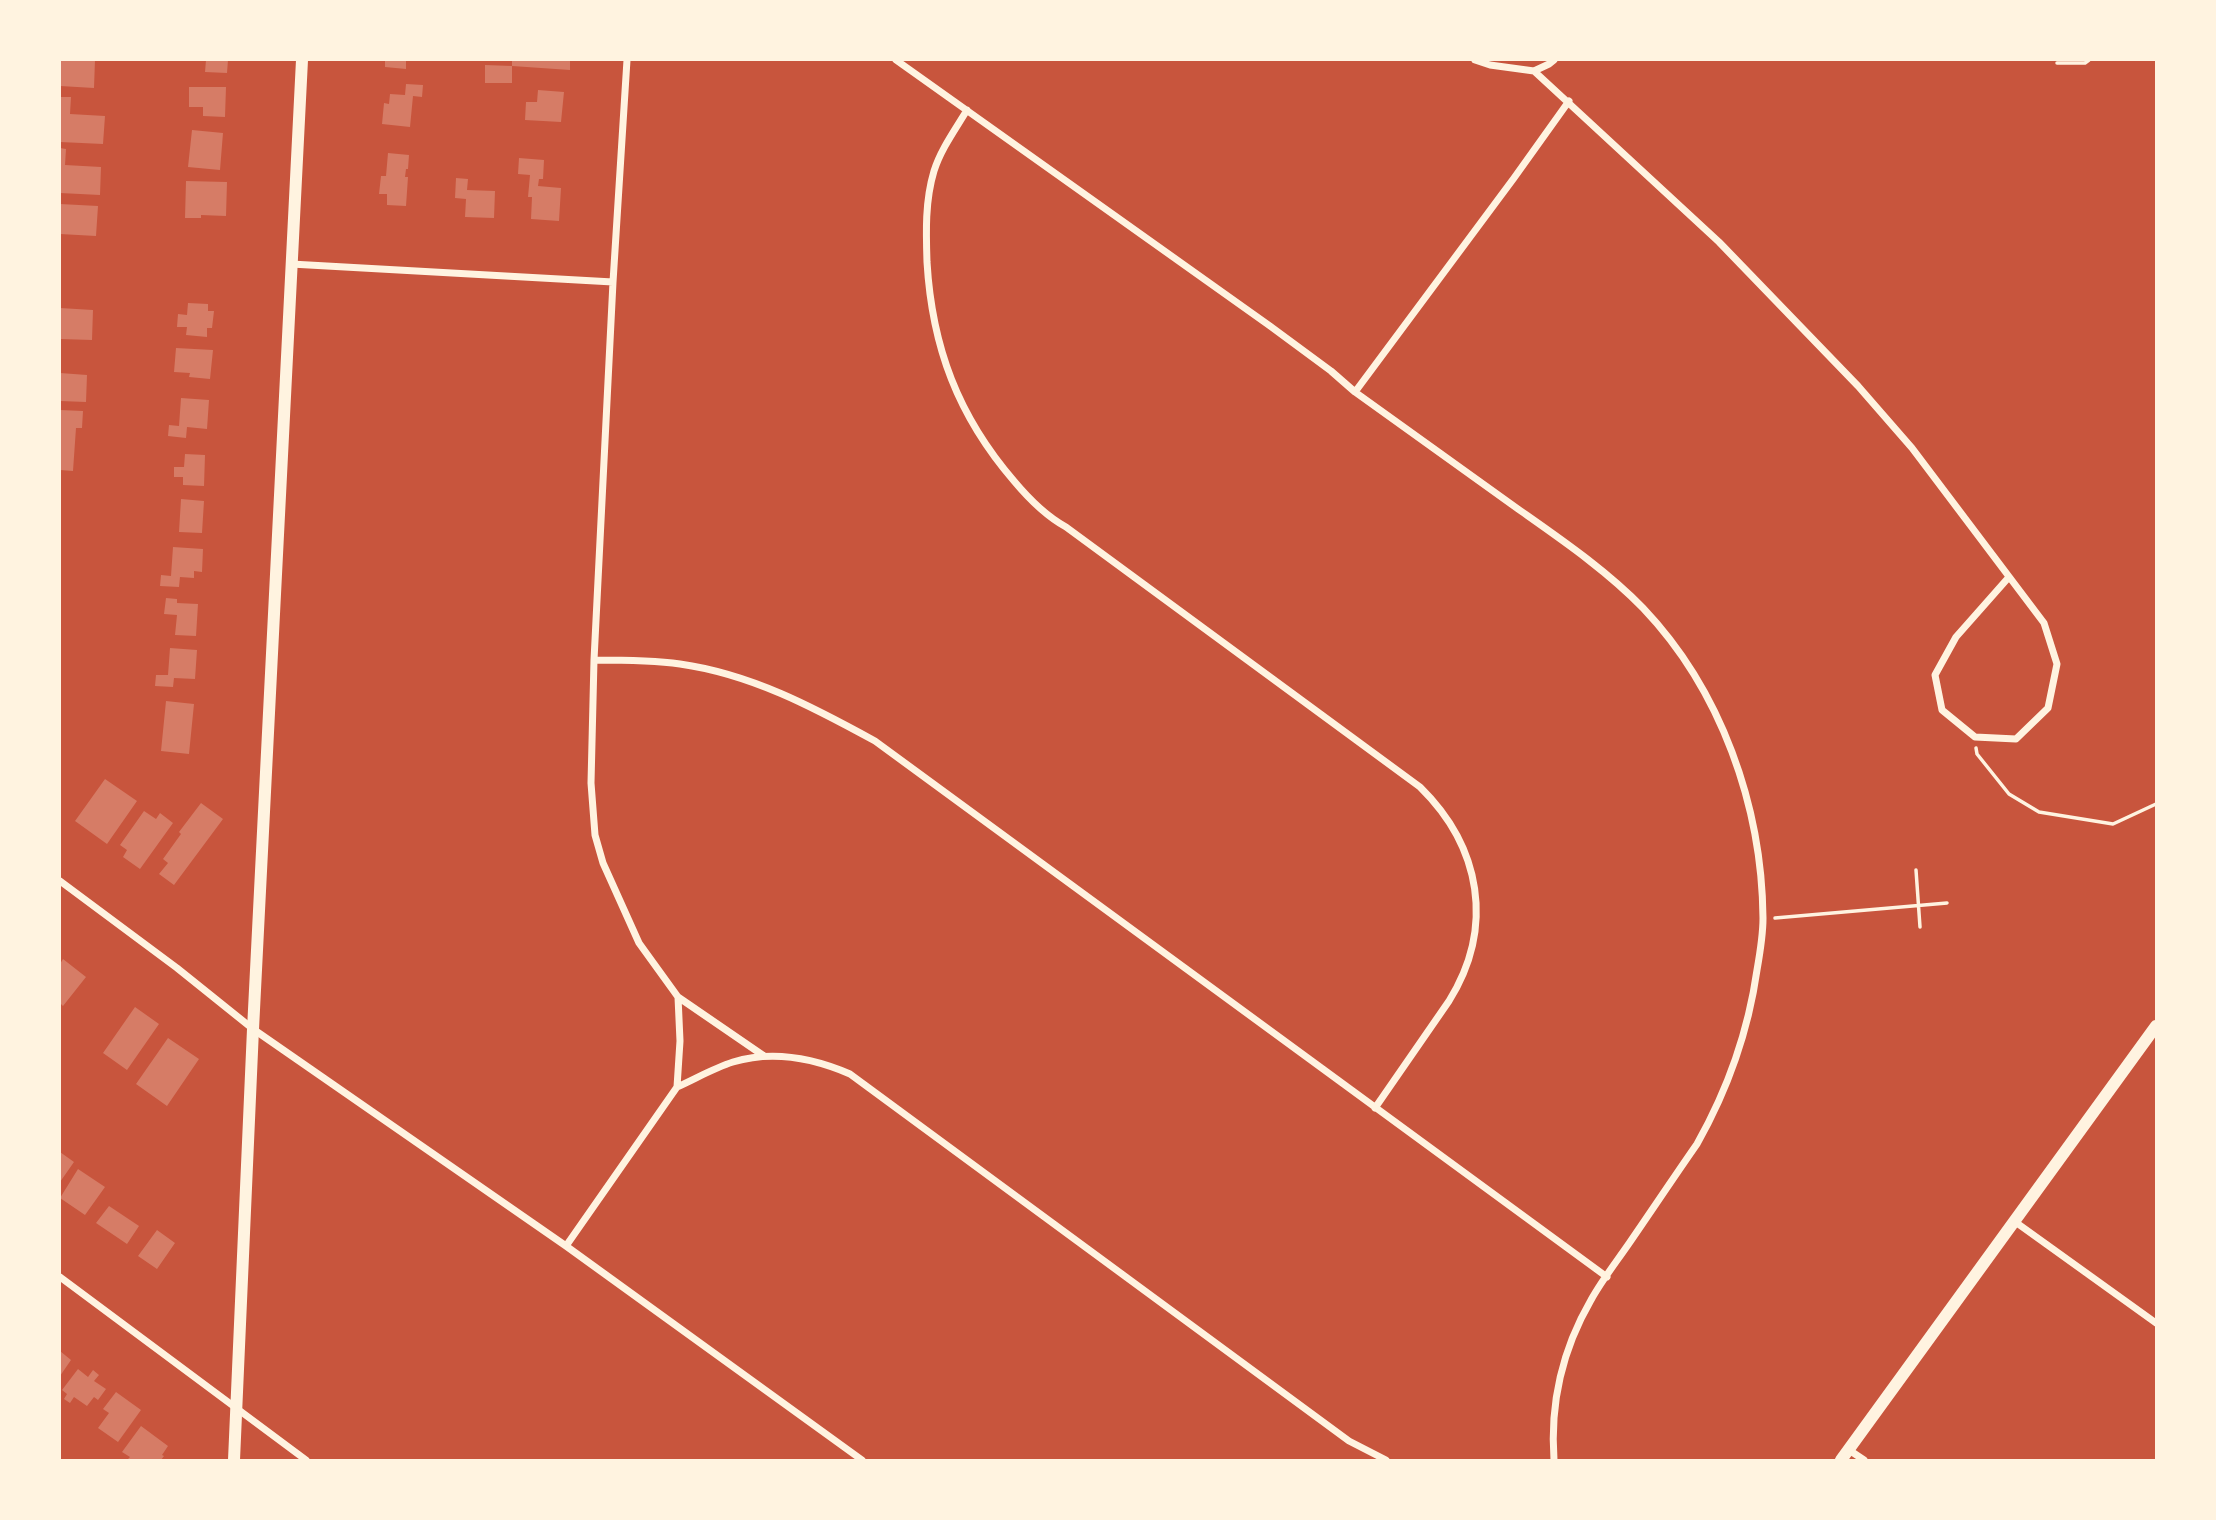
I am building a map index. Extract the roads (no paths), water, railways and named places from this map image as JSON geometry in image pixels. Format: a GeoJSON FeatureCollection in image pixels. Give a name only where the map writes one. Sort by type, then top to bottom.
{"type":"FeatureCollection","features":[{"type":"Feature","properties":{"kind":"street"},"geometry":{"type":"LineString","coordinates":[[234,1461],[302,60]]}},
{"type":"Feature","properties":{"kind":"street"},"geometry":{"type":"LineString","coordinates":[[627,60],[594,660],[591,783],[595,835],[603,863],[639,943],[678,997],[764,1056]]}},
{"type":"Feature","properties":{"kind":"street"},"geometry":{"type":"LineString","coordinates":[[896,60],[1290,341],[1355,392],[1599,567],[1644,610],[1674,646],[1700,685],[1721,726],[1738,769],[1751,815],[1759,860],[1763,919],[1753,1000],[1742,1045],[1731,1075],[1697,1144],[1592,1298],[1575,1330],[1563,1363],[1555,1398],[1552,1433],[1554,1461]]}},
{"type":"Feature","properties":{"kind":"street"},"geometry":{"type":"LineString","coordinates":[[1475,60],[1490,65],[1534,71],[1554,60]]}},
{"type":"Feature","properties":{"kind":"street"},"geometry":{"type":"LineString","coordinates":[[1534,71],[1719,243],[1858,386],[1912,448],[2009,577],[2043,623],[2057,664],[2048,708],[2016,739],[1975,737],[1942,710],[1935,675],[1956,637],[2009,577]]}},
{"type":"Feature","properties":{"kind":"street"},"geometry":{"type":"LineString","coordinates":[[1355,392],[1569,102]]}},
{"type":"Feature","properties":{"kind":"street"},"geometry":{"type":"LineString","coordinates":[[967,110],[945,145],[934,171],[928,198],[926,234],[929,284],[937,337],[948,374],[973,427],[999,464],[1024,493],[1052,519],[1420,787],[1437,803],[1453,825],[1466,851],[1474,878],[1477,905],[1475,934],[1469,961],[1449,1002],[1375,1108]]}},
{"type":"Feature","properties":{"kind":"street"},"geometry":{"type":"LineString","coordinates":[[291,264],[613,282]]}},
{"type":"Feature","properties":{"kind":"street"},"geometry":{"type":"LineString","coordinates":[[594,660],[641,660],[720,672],[811,705],[875,741],[1607,1277]]}},
{"type":"Feature","properties":{"kind":"street"},"geometry":{"type":"LineString","coordinates":[[60,881],[177,968],[253,1030],[566,1246],[862,1461]]}},
{"type":"Feature","properties":{"kind":"street"},"geometry":{"type":"LineString","coordinates":[[566,1246],[677,1087],[681,1041],[678,997]]}},
{"type":"Feature","properties":{"kind":"street"},"geometry":{"type":"LineString","coordinates":[[1864,1461],[1845,1455],[2157,1026]]}},
{"type":"Feature","properties":{"kind":"street"},"geometry":{"type":"LineString","coordinates":[[677,1087],[732,1062],[764,1056],[803,1058],[850,1074],[1349,1441],[1386,1461]]}},
{"type":"Feature","properties":{"kind":"street"},"geometry":{"type":"LineString","coordinates":[[2014,1221],[2157,1323]]}},
{"type":"Feature","properties":{"kind":"street"},"geometry":{"type":"LineString","coordinates":[[60,1277],[306,1461]]}}]}
